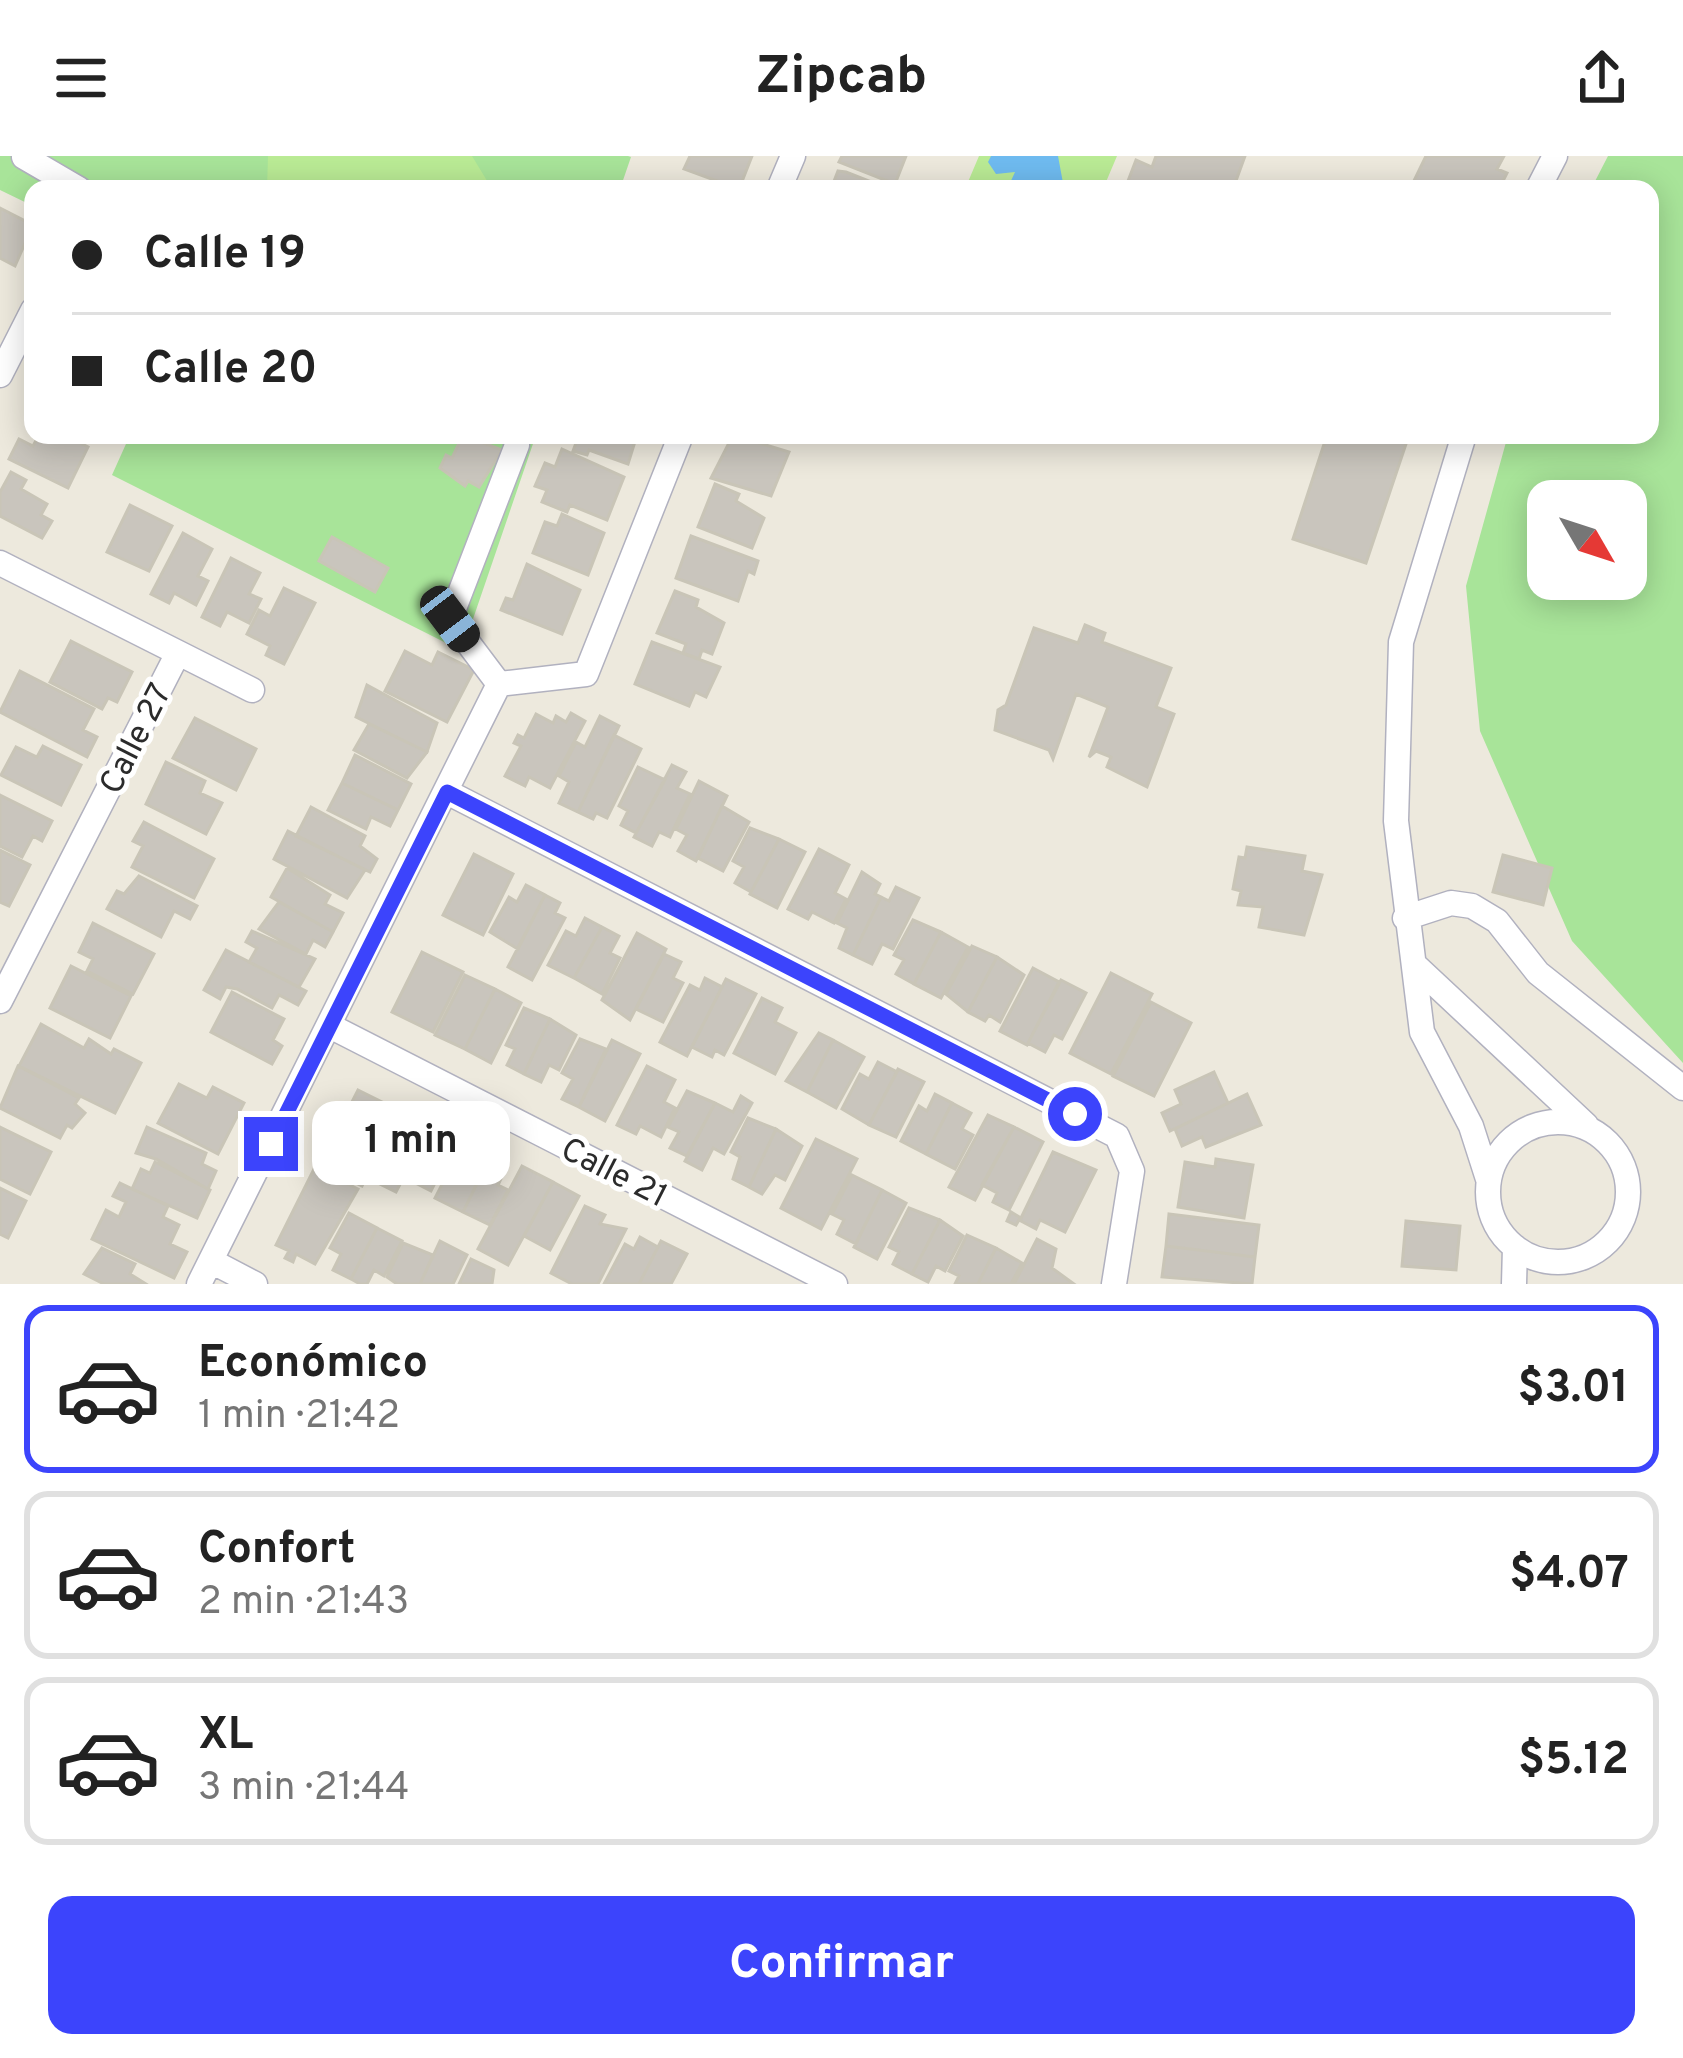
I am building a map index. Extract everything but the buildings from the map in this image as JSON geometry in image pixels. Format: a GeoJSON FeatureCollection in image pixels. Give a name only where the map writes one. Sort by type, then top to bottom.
{"type":"FeatureCollection","features":[{"type":"Feature","properties":{"kind":"street"},"geometry":{"type":"LineString","coordinates":[[24,157],[64,180]]}},
{"type":"Feature","properties":{"kind":"street"},"geometry":{"type":"LineString","coordinates":[[0,375],[24,328]]}},
{"type":"Feature","properties":{"kind":"street"},"geometry":{"type":"LineString","coordinates":[[499,684],[586,674],[677,444]]}},
{"type":"Feature","properties":{"kind":"street"},"geometry":{"type":"LineString","coordinates":[[1417,967],[1614,1148],[1627,1173],[1629,1202],[1609,1240],[1570,1273],[1515,1247],[1499,1233],[1488,1208],[1488,1179],[1471,1126],[1422,1032],[1417,967],[1405,918],[1396,821],[1401,642],[1461,444]]}},
{"type":"Feature","properties":{"kind":"street"},"geometry":{"type":"LineString","coordinates":[[499,684],[450,619],[517,445]]}},
{"type":"Feature","properties":{"kind":"street","name":"Calle 27"},"geometry":{"type":"LineString","coordinates":[[0,562],[178,653],[0,1001]]}},
{"type":"Feature","properties":{"kind":"street"},"geometry":{"type":"LineString","coordinates":[[178,653],[252,689]]}},
{"type":"Feature","properties":{"kind":"street"},"geometry":{"type":"LineString","coordinates":[[255,1284],[205,1273],[499,684]]}},
{"type":"Feature","properties":{"kind":"street"},"geometry":{"type":"LineString","coordinates":[[447,792],[1117,1136],[1132,1171],[1114,1284]]}},
{"type":"Feature","properties":{"kind":"street"},"geometry":{"type":"LineString","coordinates":[[1405,918],[1451,903],[1472,906],[1497,921],[1538,973],[1683,1088]]}},
{"type":"Feature","properties":{"kind":"street","name":"Calle 21"},"geometry":{"type":"LineString","coordinates":[[330,1026],[835,1284]]}},
{"type":"Feature","properties":{"kind":"street"},"geometry":{"type":"LineString","coordinates":[[1488,1179],[1505,1147],[1535,1125],[1564,1121],[1592,1130]]}},
{"type":"Feature","properties":{"kind":"street"},"geometry":{"type":"LineString","coordinates":[[1514,1284],[1515,1247]]}},
{"type":"Feature","properties":{"kind":"green space"},"geometry":{"type":"Polygon","coordinates":[[[0,156],[631,157],[623,180],[24,180],[24,202],[0,190],[0,156]]]}},
{"type":"Feature","properties":{"kind":"green space"},"geometry":{"type":"Polygon","coordinates":[[[268,156],[472,156],[487,180],[267,180],[268,156]]]}},
{"type":"Feature","properties":{"kind":"green space"},"geometry":{"type":"Polygon","coordinates":[[[979,156],[1117,156],[1107,180],[969,180],[979,156]]]}},
{"type":"Feature","properties":{"kind":"green space"},"geometry":{"type":"Polygon","coordinates":[[[1608,156],[1683,156],[1683,1063],[1572,941],[1480,731],[1466,586],[1505,444],[1659,444],[1659,180],[1596,180],[1608,156]]]}},
{"type":"Feature","properties":{"kind":"green space"},"geometry":{"type":"Polygon","coordinates":[[[126,444],[533,444],[462,651],[112,475],[126,444]]]}},
{"type":"Feature","properties":{"kind":"water"},"geometry":{"type":"Polygon","coordinates":[[[991,156],[1058,156],[1062,180],[1011,180],[1015,172],[996,174],[988,162],[991,156]]]}},
{"type":"Feature","properties":{"kind":"route"},"geometry":{"type":"LineString","coordinates":[[271,1144],[447,792],[1075,1114]]}}]}
